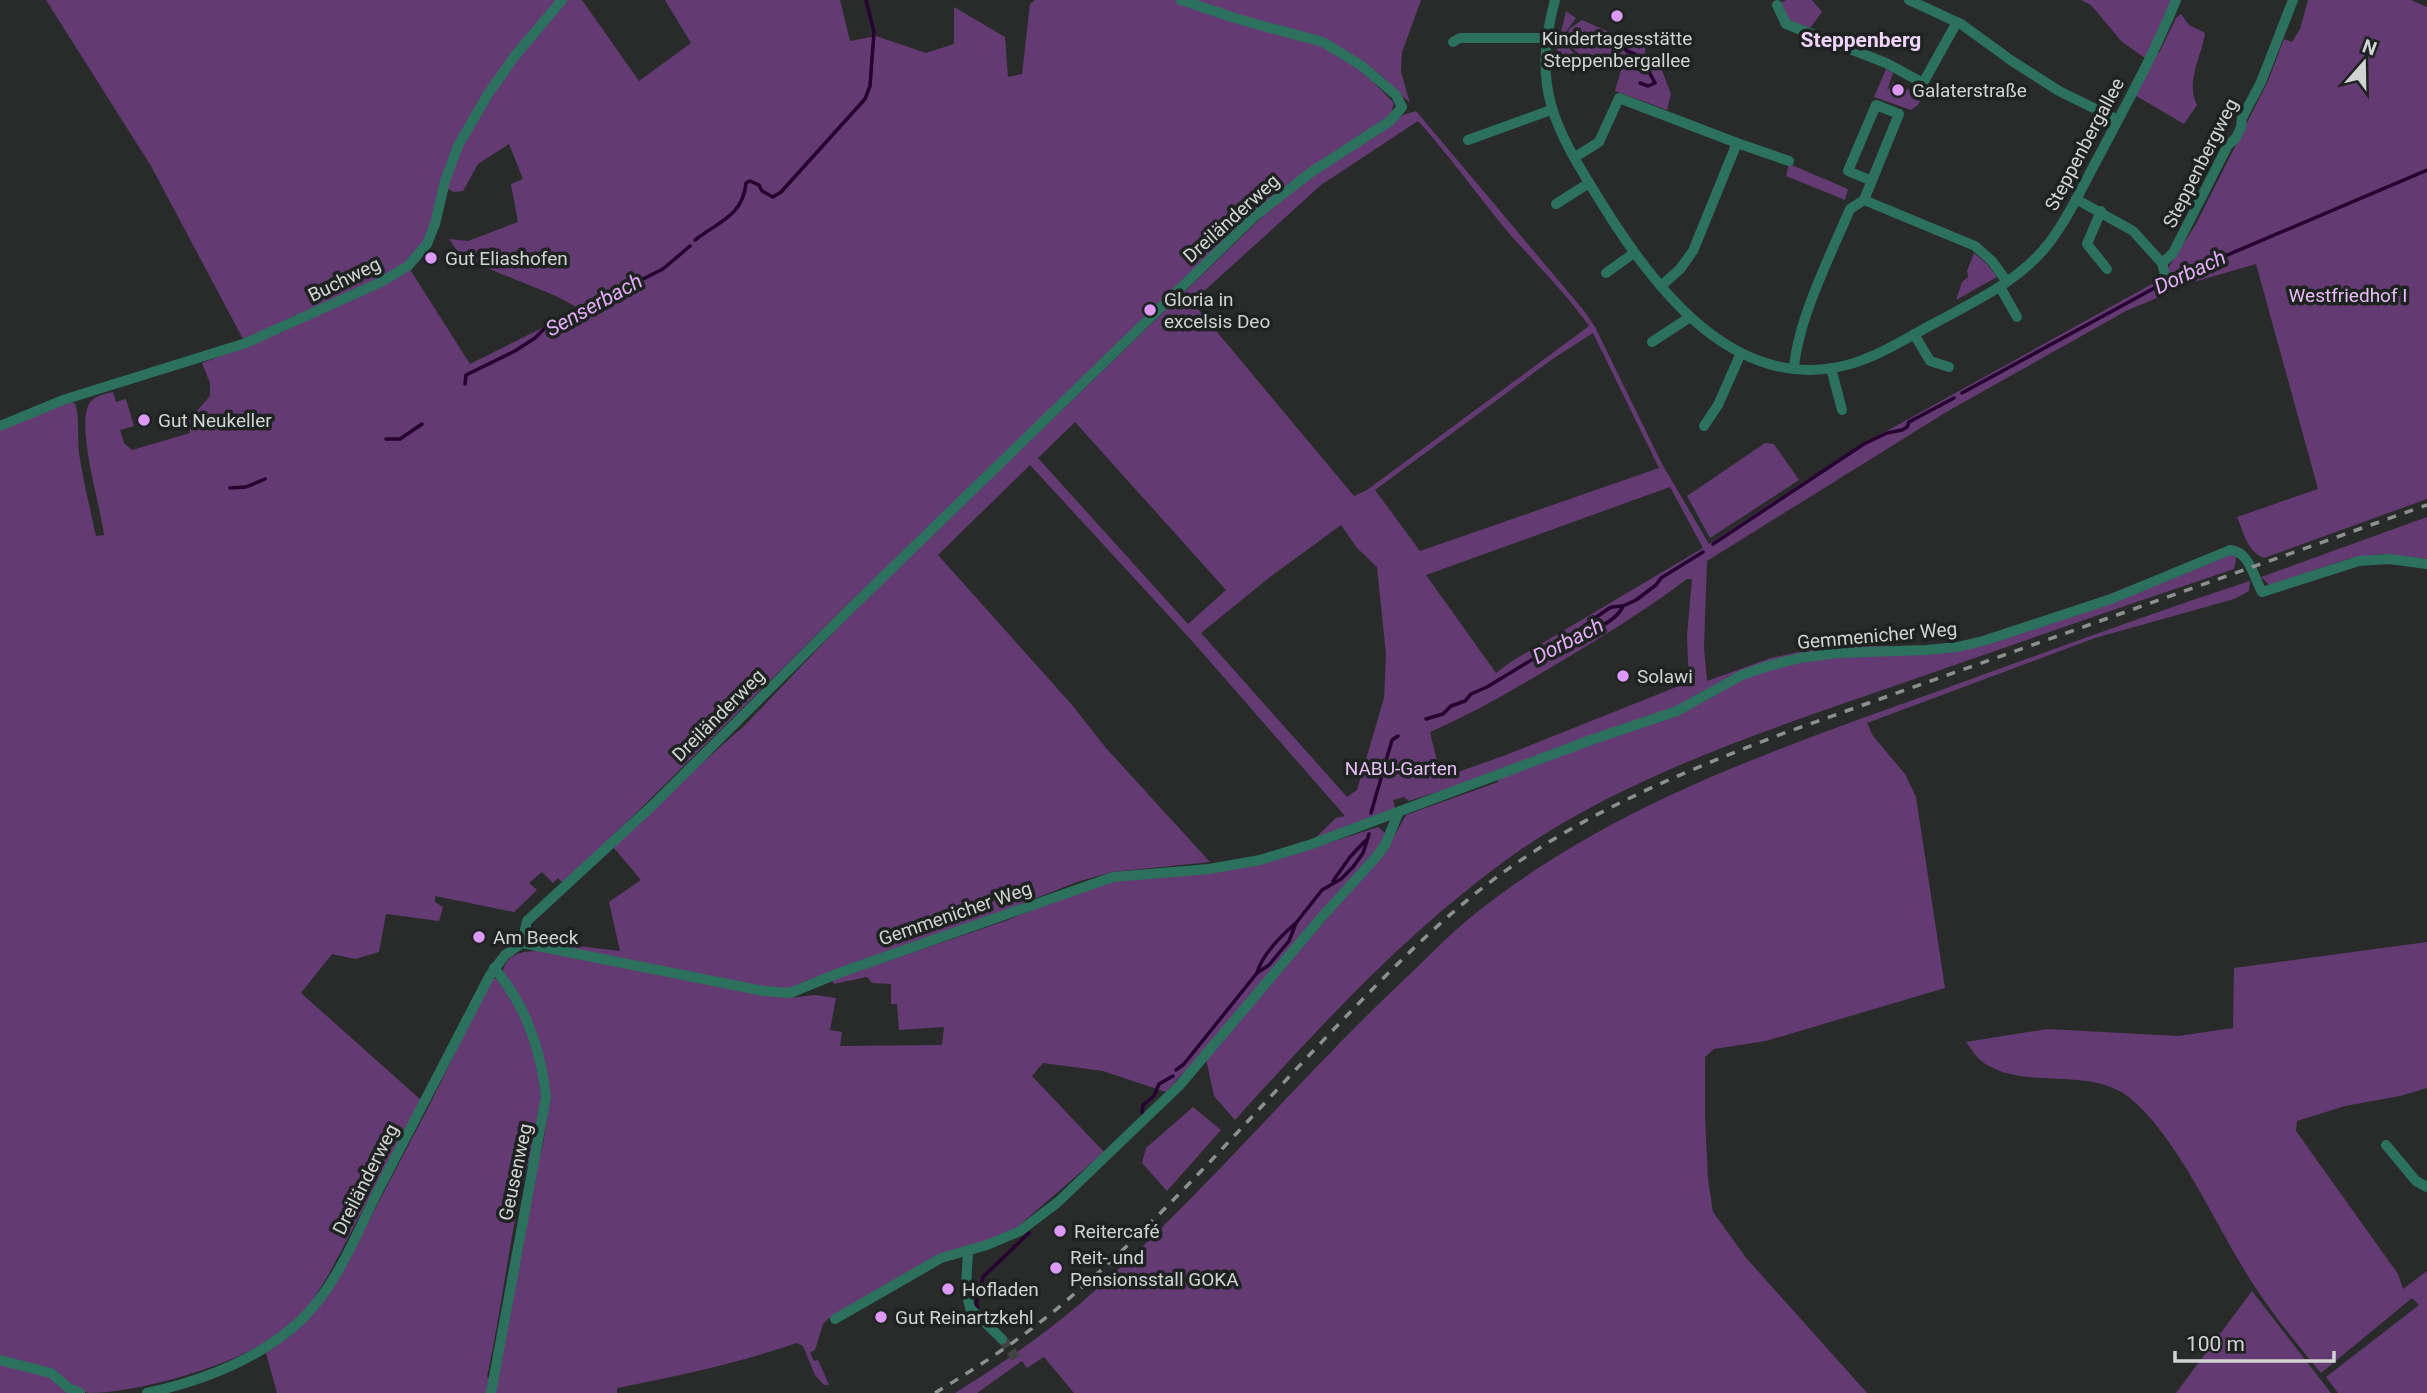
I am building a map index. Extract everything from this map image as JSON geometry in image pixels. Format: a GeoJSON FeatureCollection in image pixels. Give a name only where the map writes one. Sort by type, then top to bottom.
{"type":"FeatureCollection","features":[{"type":"Feature","properties":{"kind":"street","name":"Buchweg"},"geometry":{"type":"LineString","coordinates":[[0,426],[63,400],[246,343],[381,282],[408,265],[427,244],[458,146],[488,93],[562,0]]}},
{"type":"Feature","properties":{"kind":"street","name":"Dreiländerweg"},"geometry":{"type":"LineString","coordinates":[[147,1393],[183,1385],[230,1367],[267,1346],[298,1323],[318,1303],[340,1266],[494,968],[505,955],[522,943],[527,921],[654,804],[1226,243],[1285,192],[1390,121],[1402,107],[1396,95],[1362,66],[1323,42],[1241,20],[1181,0]]}},
{"type":"Feature","properties":{"kind":"street","name":"Steppenbergallee"},"geometry":{"type":"LineString","coordinates":[[1555,0],[1547,38],[1545,70],[1551,110],[1558,128],[1634,253],[1690,317],[1724,344],[1772,365],[1794,368],[1831,368],[1873,356],[2025,269],[2049,244],[2076,199],[2176,0]]}},
{"type":"Feature","properties":{"kind":"street"},"geometry":{"type":"LineString","coordinates":[[1909,0],[1956,22],[2059,91],[2118,120]]}},
{"type":"Feature","properties":{"kind":"street","name":"Steppenbergweg"},"geometry":{"type":"LineString","coordinates":[[2076,199],[2133,231],[2164,268],[2228,145],[2241,127],[2242,118],[2261,82],[2293,0]]}},
{"type":"Feature","properties":{"kind":"street"},"geometry":{"type":"LineString","coordinates":[[1777,5],[1786,24],[1886,63],[1923,83],[1956,22]]}},
{"type":"Feature","properties":{"kind":"street"},"geometry":{"type":"LineString","coordinates":[[1453,42],[1460,38],[1547,38]]}},
{"type":"Feature","properties":{"kind":"street"},"geometry":{"type":"LineString","coordinates":[[1575,157],[1599,142],[1619,98],[1789,161]]}},
{"type":"Feature","properties":{"kind":"street"},"geometry":{"type":"LineString","coordinates":[[1794,368],[1806,317],[1850,209],[1864,200],[1872,181],[1899,114],[1876,105],[1849,171],[1872,181]]}},
{"type":"Feature","properties":{"kind":"street"},"geometry":{"type":"LineString","coordinates":[[1468,140],[1551,110]]}},
{"type":"Feature","properties":{"kind":"street"},"geometry":{"type":"LineString","coordinates":[[1661,286],[1680,269],[1693,251],[1737,143]]}},
{"type":"Feature","properties":{"kind":"street"},"geometry":{"type":"LineString","coordinates":[[1556,204],[1590,183]]}},
{"type":"Feature","properties":{"kind":"street"},"geometry":{"type":"LineString","coordinates":[[1864,200],[1975,246],[1992,261],[2017,317]]}},
{"type":"Feature","properties":{"kind":"street"},"geometry":{"type":"LineString","coordinates":[[2101,211],[2087,244],[2107,269]]}},
{"type":"Feature","properties":{"kind":"street"},"geometry":{"type":"LineString","coordinates":[[1606,272],[1634,253]]}},
{"type":"Feature","properties":{"kind":"street"},"geometry":{"type":"LineString","coordinates":[[2164,268],[2168,286]]}},
{"type":"Feature","properties":{"kind":"street"},"geometry":{"type":"LineString","coordinates":[[1653,342],[1690,317]]}},
{"type":"Feature","properties":{"kind":"street"},"geometry":{"type":"LineString","coordinates":[[1914,334],[1929,365],[1949,367]]}},
{"type":"Feature","properties":{"kind":"street"},"geometry":{"type":"LineString","coordinates":[[1704,426],[1718,405],[1741,353]]}},
{"type":"Feature","properties":{"kind":"street"},"geometry":{"type":"LineString","coordinates":[[1831,368],[1842,411]]}},
{"type":"Feature","properties":{"kind":"street","name":"Gemmenicher Weg"},"geometry":{"type":"LineString","coordinates":[[522,943],[764,991],[790,993],[839,972],[1113,877],[1209,869],[1260,860],[1312,844],[1591,740],[1677,711],[1742,676],[1800,657],[1926,650],[1983,641],[2111,599],[2230,550],[2238,551],[2247,559],[2262,592],[2359,561],[2389,559],[2427,564]]}},
{"type":"Feature","properties":{"kind":"street"},"geometry":{"type":"LineString","coordinates":[[835,1319],[941,1258],[1007,1238],[1058,1202],[1166,1100],[1377,856],[1385,845],[1398,814]]}},
{"type":"Feature","properties":{"kind":"street","name":"Geusenweg"},"geometry":{"type":"LineString","coordinates":[[491,1393],[546,1097],[544,1076],[533,1035],[515,998],[494,968]]}},
{"type":"Feature","properties":{"kind":"street"},"geometry":{"type":"LineString","coordinates":[[2386,1144],[2416,1181],[2427,1188]]}},
{"type":"Feature","properties":{"kind":"street"},"geometry":{"type":"LineString","coordinates":[[968,1250],[966,1289],[970,1308],[1002,1339]]}},
{"type":"Feature","properties":{"kind":"street"},"geometry":{"type":"LineString","coordinates":[[0,1360],[51,1373],[70,1389],[80,1393]]}},
{"type":"Feature","properties":{"kind":"green space"},"geometry":{"type":"Polygon","coordinates":[[[46,0],[582,0],[639,81],[691,43],[665,0],[840,0],[850,41],[876,36],[926,53],[954,44],[954,7],[1005,37],[1008,77],[1022,74],[1030,4],[1035,0],[1421,0],[1402,52],[1401,72],[1410,103],[1375,70],[1372,81],[1394,103],[1390,116],[1308,171],[848,604],[564,884],[558,878],[553,883],[542,872],[529,883],[537,890],[514,912],[435,896],[435,902],[443,907],[439,921],[386,914],[379,952],[355,959],[332,954],[301,993],[421,1100],[329,1274],[298,1319],[280,1334],[257,1347],[200,1371],[169,1380],[89,1393],[69,1384],[67,1393],[0,1393],[0,430],[68,403],[75,403],[79,453],[96,536],[104,535],[85,430],[89,404],[100,396],[113,392],[116,402],[126,399],[134,426],[120,430],[124,443],[132,450],[190,433],[188,421],[210,396],[210,383],[202,363],[247,346],[409,268],[470,364],[580,309],[556,296],[462,258],[449,239],[468,241],[518,222],[511,184],[523,179],[509,144],[478,164],[463,191],[454,192],[446,188],[423,244],[407,263],[380,280],[243,339],[151,166],[46,0]]]}},
{"type":"Feature","properties":{"kind":"green space"},"geometry":{"type":"Polygon","coordinates":[[[1786,0],[1812,0],[1822,12],[1807,32],[1786,24],[1777,5],[1786,0]]]}},
{"type":"Feature","properties":{"kind":"green space"},"geometry":{"type":"Polygon","coordinates":[[[2081,0],[2176,0],[2154,48],[2159,53],[2176,18],[2181,14],[2189,25],[2205,33],[2193,78],[2197,105],[2184,124],[2131,93],[2148,60],[2122,42],[2091,5],[2081,0]]]}},
{"type":"Feature","properties":{"kind":"green space"},"geometry":{"type":"Polygon","coordinates":[[[2308,0],[2411,0],[2427,7],[2427,499],[2264,558],[2258,555],[2247,541],[2237,517],[2318,489],[2256,264],[2173,288],[2166,294],[2126,311],[1948,411],[1707,561],[1704,648],[1707,681],[1771,658],[1808,650],[1843,645],[1922,647],[1955,644],[1990,635],[2102,597],[2234,545],[2234,569],[1849,702],[1699,757],[1602,802],[1556,827],[1513,855],[1437,915],[1333,1014],[1235,1120],[1214,1096],[1206,1059],[1387,849],[1406,815],[1498,782],[1496,773],[1409,801],[1404,797],[1393,800],[1395,808],[1315,838],[1336,818],[1345,816],[1193,642],[1030,465],[938,555],[1072,705],[1106,748],[1210,862],[1112,872],[1077,882],[952,931],[798,984],[790,998],[815,995],[836,998],[830,1030],[842,1032],[840,1046],[942,1045],[944,1027],[899,1030],[897,1004],[891,1004],[891,984],[872,983],[867,977],[834,984],[832,980],[1113,881],[1232,869],[1298,853],[1378,827],[1385,833],[1383,842],[1371,857],[1166,1092],[1103,1071],[1043,1063],[1032,1076],[1104,1152],[1014,1230],[983,1243],[942,1255],[828,1319],[823,1324],[815,1350],[810,1352],[814,1361],[818,1360],[829,1385],[824,1385],[815,1375],[803,1346],[797,1343],[753,1357],[617,1388],[617,1393],[277,1393],[266,1353],[306,1320],[338,1280],[430,1104],[492,977],[502,984],[521,1014],[535,1056],[542,1093],[540,1118],[519,1199],[487,1377],[497,1381],[519,1246],[547,1116],[545,1072],[540,1051],[525,1009],[503,971],[509,960],[520,953],[534,951],[570,955],[615,965],[617,958],[558,946],[620,951],[609,902],[641,880],[613,847],[745,725],[855,610],[1263,216],[1311,177],[1403,115],[1416,111],[1585,312],[1595,327],[1661,462],[1709,544],[1876,437],[2161,279],[2196,224],[2268,81],[2284,39],[2292,42],[2300,29],[2308,0]],[[1418,121],[1321,185],[1192,302],[1354,496],[1367,490],[1589,326],[1560,289],[1507,231],[1418,121]],[[1593,333],[1554,358],[1375,490],[1420,551],[1659,468],[1593,333]],[[1075,422],[1038,458],[1188,624],[1226,590],[1075,422]],[[1670,487],[1426,575],[1496,673],[1703,548],[1670,487]],[[1341,525],[1270,577],[1201,633],[1347,797],[1357,790],[1384,698],[1386,654],[1377,567],[1357,548],[1341,525]],[[1687,579],[1654,603],[1521,685],[1430,732],[1441,778],[1689,682],[1687,636],[1692,579],[1687,579]]]}},
{"type":"Feature","properties":{"kind":"green space"},"geometry":{"type":"Polygon","coordinates":[[[1566,11],[1576,18],[1565,33],[1567,45],[1581,58],[1559,63],[1557,50],[1566,11]]]}},
{"type":"Feature","properties":{"kind":"green space"},"geometry":{"type":"Polygon","coordinates":[[[1582,20],[1645,48],[1645,55],[1614,68],[1582,56],[1568,38],[1569,29],[1582,20]]]}},
{"type":"Feature","properties":{"kind":"green space"},"geometry":{"type":"Polygon","coordinates":[[[1657,57],[1671,94],[1667,110],[1615,91],[1621,70],[1657,57]]]}},
{"type":"Feature","properties":{"kind":"green space","name":"Galaterstraße"},"geometry":{"type":"Polygon","coordinates":[[[1886,69],[1893,73],[1887,91],[1893,82],[1922,97],[1918,105],[1911,110],[1874,97],[1886,69]]]}},
{"type":"Feature","properties":{"kind":"green space"},"geometry":{"type":"Polygon","coordinates":[[[1789,164],[1848,189],[1845,200],[1786,176],[1789,164]]]}},
{"type":"Feature","properties":{"kind":"green space"},"geometry":{"type":"Polygon","coordinates":[[[1974,253],[1997,277],[1956,300],[1962,282],[1968,277],[1967,271],[1974,253]]]}},
{"type":"Feature","properties":{"kind":"green space"},"geometry":{"type":"Polygon","coordinates":[[[1765,443],[1774,444],[1799,480],[1710,538],[1687,496],[1765,443]]]}},
{"type":"Feature","properties":{"kind":"green space"},"geometry":{"type":"Polygon","coordinates":[[[2427,517],[2427,559],[2382,554],[2348,559],[2269,585],[2261,577],[2427,517]]]}},
{"type":"Feature","properties":{"kind":"green space"},"geometry":{"type":"Polygon","coordinates":[[[2250,581],[2249,591],[2234,599],[2095,638],[1867,723],[1873,736],[1905,774],[1916,797],[1945,988],[1766,1041],[1714,1049],[1705,1057],[1708,1179],[1713,1212],[1747,1259],[1867,1393],[1074,1393],[1044,1357],[1027,1368],[1022,1361],[977,1393],[955,1393],[1052,1327],[1082,1302],[1166,1223],[1326,1057],[1439,946],[1471,917],[1523,878],[1634,813],[1751,760],[2250,581]]]}},
{"type":"Feature","properties":{"kind":"green space"},"geometry":{"type":"Polygon","coordinates":[[[2427,942],[2427,1088],[2345,1106],[2297,1121],[2296,1131],[2398,1274],[2403,1289],[2427,1271],[2427,1393],[2338,1393],[2326,1377],[2419,1305],[2412,1298],[2321,1373],[2250,1280],[2177,1154],[2130,1098],[2095,1082],[2013,1075],[1995,1069],[1979,1059],[1966,1042],[2047,1029],[2178,1036],[2233,1028],[2234,968],[2427,942]]]}},
{"type":"Feature","properties":{"kind":"green space"},"geometry":{"type":"Polygon","coordinates":[[[1193,1107],[1221,1130],[1167,1191],[1142,1163],[1146,1148],[1193,1107]]]}},
{"type":"Feature","properties":{"kind":"green space"},"geometry":{"type":"Polygon","coordinates":[[[2252,1291],[2331,1393],[2176,1393],[2252,1291]]]}},
{"type":"Feature","properties":{"kind":"waterway","name":"Senserbach"},"geometry":{"type":"LineString","coordinates":[[695,240],[735,211],[744,194],[746,183],[750,181],[759,185],[762,191],[773,197],[781,192],[865,99],[870,86],[874,32],[866,0]]}},
{"type":"Feature","properties":{"kind":"waterway"},"geometry":{"type":"LineString","coordinates":[[1618,42],[1627,51],[1635,54]]}},
{"type":"Feature","properties":{"kind":"waterway"},"geometry":{"type":"LineString","coordinates":[[1640,83],[1648,86],[1655,83],[1648,70]]}},
{"type":"Feature","properties":{"kind":"waterway","name":"Dorbach"},"geometry":{"type":"LineString","coordinates":[[1962,393],[2171,279],[2427,170]]}},
{"type":"Feature","properties":{"kind":"waterway","name":"Senserbach"},"geometry":{"type":"LineString","coordinates":[[465,384],[466,375],[515,351],[573,312],[615,298],[629,286],[663,269],[690,246]]}},
{"type":"Feature","properties":{"kind":"waterway","name":"Dorbach"},"geometry":{"type":"LineString","coordinates":[[1713,544],[1864,444],[1887,433],[1902,430],[1909,422],[1954,398]]}},
{"type":"Feature","properties":{"kind":"waterway","name":"Senserbach"},"geometry":{"type":"LineString","coordinates":[[386,439],[400,439],[422,424]]}},
{"type":"Feature","properties":{"kind":"waterway","name":"Senserbach"},"geometry":{"type":"LineString","coordinates":[[230,488],[246,487],[265,479]]}},
{"type":"Feature","properties":{"kind":"waterway","name":"Dorbach"},"geometry":{"type":"LineString","coordinates":[[1426,719],[1443,714],[1451,706],[1465,701],[1471,694],[1487,687],[1564,638],[1577,632],[1587,634],[1613,619],[1623,606],[1636,600],[1661,578],[1703,552]]}},
{"type":"Feature","properties":{"kind":"waterway"},"geometry":{"type":"LineString","coordinates":[[1577,632],[1608,609],[1622,606]]}},
{"type":"Feature","properties":{"kind":"waterway","name":"Dorbach"},"geometry":{"type":"LineString","coordinates":[[1371,813],[1392,740],[1398,736]]}},
{"type":"Feature","properties":{"kind":"waterway","name":"Dorbach"},"geometry":{"type":"LineString","coordinates":[[1176,1070],[1184,1064],[1257,973],[1269,965],[1289,941],[1296,923],[1322,890],[1341,879],[1353,867],[1363,853],[1369,834]]}},
{"type":"Feature","properties":{"kind":"waterway"},"geometry":{"type":"LineString","coordinates":[[1333,881],[1365,841]]}},
{"type":"Feature","properties":{"kind":"waterway"},"geometry":{"type":"LineString","coordinates":[[1257,973],[1268,952],[1296,923]]}},
{"type":"Feature","properties":{"kind":"waterway","name":"Dorbach"},"geometry":{"type":"LineString","coordinates":[[1142,1113],[1143,1105],[1154,1096],[1159,1084],[1173,1076]]}},
{"type":"Feature","properties":{"kind":"waterway","name":"Dorbach"},"geometry":{"type":"LineString","coordinates":[[978,1308],[976,1304],[983,1277],[1029,1233]]}},
{"type":"Feature","properties":{"kind":"waterway","name":"Dorbach"},"geometry":{"type":"LineString","coordinates":[[983,1314],[995,1323]]}},
{"type":"Feature","properties":{"kind":"tunnel"},"geometry":{"type":"LineString","coordinates":[[1002,1339],[1016,1358]]}},
{"type":"Feature","properties":{"kind":"railway"},"geometry":{"type":"LineString","coordinates":[[935,1393],[1023,1335],[1108,1264],[1174,1199],[1387,974],[1461,905],[1553,840],[1628,799],[1787,732],[2427,505]]}},
{"type":"Feature","properties":{"kind":"place","name":"Kindertagesstätte Steppenbergallee"},"geometry":{"type":"Point","coordinates":[1617,16]}},
{"type":"Feature","properties":{"kind":"place","name":"Galaterstraße"},"geometry":{"type":"Point","coordinates":[1898,90]}},
{"type":"Feature","properties":{"kind":"place","name":"Gut Eliashofen"},"geometry":{"type":"Point","coordinates":[431,258]}},
{"type":"Feature","properties":{"kind":"place","name":"Gloria in excelsis Deo"},"geometry":{"type":"Point","coordinates":[1150,310]}},
{"type":"Feature","properties":{"kind":"place","name":"Gut Neukeller"},"geometry":{"type":"Point","coordinates":[144,420]}},
{"type":"Feature","properties":{"kind":"place","name":"Solawi"},"geometry":{"type":"Point","coordinates":[1623,676]}},
{"type":"Feature","properties":{"kind":"place","name":"Am Beeck"},"geometry":{"type":"Point","coordinates":[479,937]}},
{"type":"Feature","properties":{"kind":"place","name":"Reitercafé"},"geometry":{"type":"Point","coordinates":[1060,1231]}},
{"type":"Feature","properties":{"kind":"place","name":"Reit- und Pensionsstall GOKA"},"geometry":{"type":"Point","coordinates":[1056,1268]}},
{"type":"Feature","properties":{"kind":"place","name":"Hofladen"},"geometry":{"type":"Point","coordinates":[948,1289]}},
{"type":"Feature","properties":{"kind":"place","name":"Gut Reinartzkehl"},"geometry":{"type":"Point","coordinates":[881,1317]}},
{"type":"Feature","properties":{"kind":"district","name":"Steppenberg"},"geometry":{"type":"Point","coordinates":[1861,40]}},
{"type":"Feature","properties":{"kind":"park label","name":"Westfriedhof I"},"geometry":{"type":"Point","coordinates":[2348,295]}},
{"type":"Feature","properties":{"kind":"park label","name":"NABU-Garten"},"geometry":{"type":"Point","coordinates":[1401,768]}}]}
